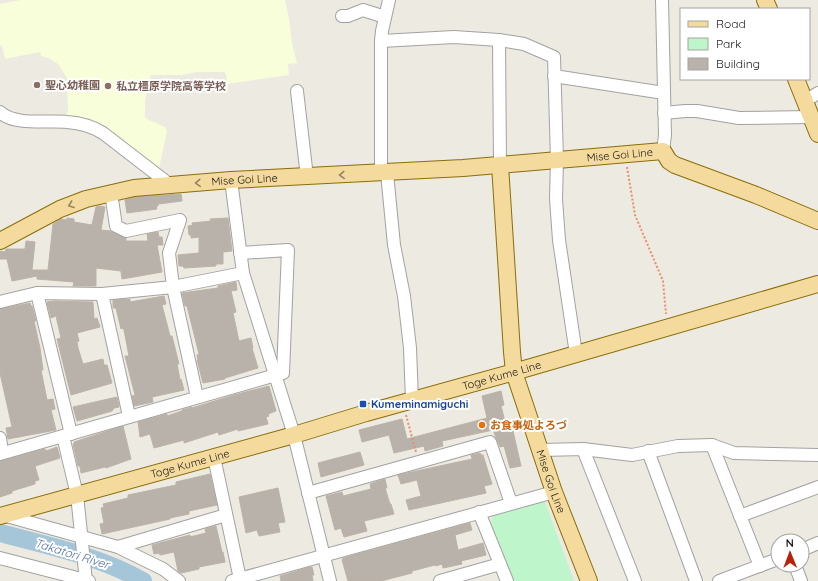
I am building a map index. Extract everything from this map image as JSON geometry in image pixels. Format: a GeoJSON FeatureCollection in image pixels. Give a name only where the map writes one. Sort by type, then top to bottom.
{"type":"FeatureCollection","features":[{"type":"Feature","properties":{"kind":"main road"},"geometry":{"type":"LineString","coordinates":[[797,80],[811,97],[811,118],[818,134]]}},
{"type":"Feature","properties":{"kind":"main road","name":"Mise Goi Line"},"geometry":{"type":"LineString","coordinates":[[0,241],[60,209],[86,200],[134,188],[231,180],[384,173],[500,165],[663,151],[669,162],[675,165],[728,184],[818,221]]}},
{"type":"Feature","properties":{"kind":"main road","name":"Mise Goi Line"},"geometry":{"type":"LineString","coordinates":[[500,165],[514,372],[554,492],[589,581]]}},
{"type":"Feature","properties":{"kind":"main road","name":"Toge Kume Line"},"geometry":{"type":"LineString","coordinates":[[1,515],[294,435],[407,401],[514,372],[818,284]]}},
{"type":"Feature","properties":{"kind":"street"},"geometry":{"type":"LineString","coordinates":[[388,0],[381,41],[384,173],[394,245],[404,296],[410,348],[407,401]]}},
{"type":"Feature","properties":{"kind":"street"},"geometry":{"type":"LineString","coordinates":[[662,0],[665,135],[663,151]]}},
{"type":"Feature","properties":{"kind":"street"},"geometry":{"type":"LineString","coordinates":[[342,16],[348,16],[362,5],[385,17]]}},
{"type":"Feature","properties":{"kind":"street"},"geometry":{"type":"LineString","coordinates":[[381,41],[454,37],[499,40],[524,44],[554,57],[557,160],[556,199],[559,240],[576,354]]}},
{"type":"Feature","properties":{"kind":"street"},"geometry":{"type":"LineString","coordinates":[[499,40],[500,165]]}},
{"type":"Feature","properties":{"kind":"street"},"geometry":{"type":"LineString","coordinates":[[554,76],[664,93]]}},
{"type":"Feature","properties":{"kind":"street"},"geometry":{"type":"LineString","coordinates":[[297,91],[307,177]]}},
{"type":"Feature","properties":{"kind":"street"},"geometry":{"type":"LineString","coordinates":[[664,114],[697,110],[740,118],[811,118]]}},
{"type":"Feature","properties":{"kind":"street"},"geometry":{"type":"LineString","coordinates":[[0,112],[5,117],[14,120],[66,121],[92,127],[103,133],[169,184]]}},
{"type":"Feature","properties":{"kind":"street"},"geometry":{"type":"LineString","coordinates":[[231,180],[243,273],[294,435],[330,581]]}},
{"type":"Feature","properties":{"kind":"street"},"geometry":{"type":"LineString","coordinates":[[111,193],[116,226],[126,231],[180,220],[169,253],[173,287],[197,397]]}},
{"type":"Feature","properties":{"kind":"street"},"geometry":{"type":"LineString","coordinates":[[0,438],[1,454],[282,373],[288,250],[240,253]]}},
{"type":"Feature","properties":{"kind":"street"},"geometry":{"type":"LineString","coordinates":[[0,302],[37,293],[102,294],[173,287],[243,273]]}},
{"type":"Feature","properties":{"kind":"street"},"geometry":{"type":"LineString","coordinates":[[0,558],[86,579],[77,495],[67,435],[37,293]]}},
{"type":"Feature","properties":{"kind":"street"},"geometry":{"type":"LineString","coordinates":[[102,294],[129,416]]}},
{"type":"Feature","properties":{"kind":"street"},"geometry":{"type":"LineString","coordinates":[[308,493],[490,442],[511,503]]}},
{"type":"Feature","properties":{"kind":"street"},"geometry":{"type":"LineString","coordinates":[[541,450],[583,449],[632,455],[678,446],[712,446],[734,452],[818,455]]}},
{"type":"Feature","properties":{"kind":"street"},"geometry":{"type":"LineString","coordinates":[[712,446],[760,566]]}},
{"type":"Feature","properties":{"kind":"street"},"geometry":{"type":"LineString","coordinates":[[583,449],[634,581]]}},
{"type":"Feature","properties":{"kind":"street"},"geometry":{"type":"LineString","coordinates":[[648,451],[696,581]]}},
{"type":"Feature","properties":{"kind":"street"},"geometry":{"type":"LineString","coordinates":[[214,457],[226,515],[236,580],[267,576],[323,555],[554,492]]}},
{"type":"Feature","properties":{"kind":"street"},"geometry":{"type":"LineString","coordinates":[[740,516],[818,486]]}},
{"type":"Feature","properties":{"kind":"street"},"geometry":{"type":"LineString","coordinates":[[479,512],[507,581]]}},
{"type":"Feature","properties":{"kind":"street"},"geometry":{"type":"LineString","coordinates":[[1,515],[82,539],[118,547],[163,569],[179,581]]}},
{"type":"Feature","properties":{"kind":"street"},"geometry":{"type":"LineString","coordinates":[[118,547],[226,515]]}},
{"type":"Feature","properties":{"kind":"street"},"geometry":{"type":"LineString","coordinates":[[719,581],[770,562]]}},
{"type":"Feature","properties":{"kind":"street"},"geometry":{"type":"LineString","coordinates":[[440,581],[500,564]]}},
{"type":"Feature","properties":{"kind":"path"},"geometry":{"type":"LineString","coordinates":[[625,154],[635,215],[663,281],[668,327]]}},
{"type":"Feature","properties":{"kind":"path"},"geometry":{"type":"LineString","coordinates":[[407,401],[419,462]]}},
{"type":"Feature","properties":{"kind":"shaded area","name":"私立橿原学院高等学校"},"geometry":{"type":"Polygon","coordinates":[[[20,0],[285,0],[297,63],[288,64],[289,75],[227,84],[226,74],[224,72],[198,72],[181,75],[151,75],[145,100],[145,117],[165,127],[167,131],[160,169],[158,171],[63,117],[67,114],[68,110],[67,87],[69,85],[67,78],[58,64],[41,56],[40,52],[5,59],[2,46],[0,45],[0,4],[20,0]]]}},
{"type":"Feature","properties":{"kind":"green space"},"geometry":{"type":"Polygon","coordinates":[[[544,499],[574,581],[513,581],[491,524],[493,514],[544,499]]]}},
{"type":"Feature","properties":{"kind":"building"},"geometry":{"type":"Polygon","coordinates":[[[181,194],[182,201],[158,204],[156,207],[157,209],[127,213],[125,200],[135,197],[181,194]]]}},
{"type":"Feature","properties":{"kind":"building"},"geometry":{"type":"Polygon","coordinates":[[[96,207],[105,207],[101,230],[111,231],[126,238],[126,241],[148,241],[147,234],[158,232],[159,237],[162,237],[163,245],[157,245],[162,272],[122,279],[121,271],[96,268],[96,286],[73,286],[74,282],[37,279],[37,276],[12,281],[7,259],[0,259],[0,251],[5,252],[6,249],[25,249],[26,241],[35,242],[32,270],[48,270],[53,224],[61,219],[66,220],[67,218],[74,219],[74,222],[92,225],[96,207]]]}},
{"type":"Feature","properties":{"kind":"building"},"geometry":{"type":"Polygon","coordinates":[[[228,218],[232,251],[223,252],[223,264],[216,264],[216,266],[184,268],[183,266],[179,266],[178,255],[199,253],[199,237],[191,238],[191,235],[189,235],[188,226],[193,225],[192,223],[211,221],[210,219],[228,218]]]}},
{"type":"Feature","properties":{"kind":"building"},"geometry":{"type":"Polygon","coordinates":[[[236,282],[237,290],[231,291],[236,312],[233,313],[239,341],[251,338],[252,348],[258,368],[225,379],[203,383],[197,360],[197,355],[199,354],[187,306],[185,306],[182,293],[218,288],[218,286],[236,282]]]}},
{"type":"Feature","properties":{"kind":"building"},"geometry":{"type":"Polygon","coordinates":[[[164,296],[166,304],[162,305],[170,336],[172,336],[179,364],[177,364],[180,380],[181,379],[184,390],[152,397],[153,402],[134,406],[132,396],[135,395],[125,356],[129,356],[124,330],[123,328],[121,329],[116,308],[113,308],[113,300],[130,299],[130,302],[164,296]]]}},
{"type":"Feature","properties":{"kind":"building"},"geometry":{"type":"Polygon","coordinates":[[[47,302],[93,302],[94,319],[97,318],[100,327],[77,333],[79,341],[77,342],[78,348],[83,364],[103,359],[104,365],[107,365],[112,383],[71,395],[57,339],[61,338],[56,316],[51,318],[47,302]]]}},
{"type":"Feature","properties":{"kind":"building"},"geometry":{"type":"Polygon","coordinates":[[[30,303],[36,321],[34,321],[40,348],[43,370],[41,370],[47,400],[53,399],[55,409],[51,410],[56,430],[8,439],[6,428],[12,427],[0,373],[0,309],[30,303]]]}},
{"type":"Feature","properties":{"kind":"building"},"geometry":{"type":"Polygon","coordinates":[[[269,386],[276,411],[268,414],[269,416],[266,417],[268,424],[238,431],[238,429],[219,435],[218,432],[184,443],[184,440],[154,448],[150,434],[140,437],[138,422],[167,414],[167,416],[192,407],[269,386]]]}},
{"type":"Feature","properties":{"kind":"building"},"geometry":{"type":"Polygon","coordinates":[[[501,391],[504,405],[501,406],[508,433],[513,431],[521,466],[510,468],[504,446],[500,447],[493,430],[442,441],[443,446],[425,451],[424,446],[394,453],[389,435],[362,442],[359,430],[402,419],[407,439],[487,418],[482,396],[501,391]]]}},
{"type":"Feature","properties":{"kind":"building"},"geometry":{"type":"Polygon","coordinates":[[[117,397],[119,407],[114,408],[112,411],[77,421],[73,407],[117,397]]]}},
{"type":"Feature","properties":{"kind":"building"},"geometry":{"type":"Polygon","coordinates":[[[123,426],[131,459],[106,468],[81,473],[73,444],[75,443],[74,442],[123,426]]]}},
{"type":"Feature","properties":{"kind":"building"},"geometry":{"type":"Polygon","coordinates":[[[57,447],[60,458],[35,466],[39,480],[35,481],[35,484],[12,491],[12,493],[0,497],[0,461],[45,449],[46,451],[57,447]]]}},
{"type":"Feature","properties":{"kind":"building"},"geometry":{"type":"Polygon","coordinates":[[[360,452],[364,465],[321,477],[318,463],[360,452]]]}},
{"type":"Feature","properties":{"kind":"building"},"geometry":{"type":"Polygon","coordinates":[[[480,453],[483,455],[492,484],[484,486],[486,493],[409,510],[406,500],[421,496],[417,480],[401,484],[398,475],[472,459],[471,455],[480,453]]]}},
{"type":"Feature","properties":{"kind":"building"},"geometry":{"type":"Polygon","coordinates":[[[210,474],[217,505],[189,511],[189,514],[170,519],[102,534],[100,524],[104,523],[101,508],[104,507],[103,504],[128,498],[128,495],[176,485],[176,482],[210,474]]]}},
{"type":"Feature","properties":{"kind":"building"},"geometry":{"type":"Polygon","coordinates":[[[385,479],[387,488],[385,488],[394,514],[364,521],[367,531],[344,537],[341,528],[335,530],[326,496],[342,492],[343,496],[371,489],[370,484],[385,479]]]}},
{"type":"Feature","properties":{"kind":"building"},"geometry":{"type":"Polygon","coordinates":[[[278,488],[285,522],[278,523],[280,532],[259,536],[257,530],[246,533],[239,497],[278,488]]]}},
{"type":"Feature","properties":{"kind":"building"},"geometry":{"type":"Polygon","coordinates":[[[470,523],[472,530],[455,535],[458,550],[483,543],[486,555],[461,561],[462,564],[443,568],[442,564],[435,565],[381,581],[348,581],[342,560],[343,558],[470,523]]]}},
{"type":"Feature","properties":{"kind":"building"},"geometry":{"type":"Polygon","coordinates":[[[216,526],[225,562],[199,567],[199,569],[181,573],[178,571],[174,552],[160,555],[159,553],[154,554],[152,545],[190,535],[190,537],[206,533],[205,529],[216,526]]]}},
{"type":"Feature","properties":{"kind":"building"},"geometry":{"type":"Polygon","coordinates":[[[312,567],[314,575],[312,575],[313,581],[281,581],[280,576],[312,567]]]}},
{"type":"Feature","properties":{"kind":"waterway","name":"Takatori River"},"geometry":{"type":"LineString","coordinates":[[0,533],[91,558],[126,572],[143,581]]}},
{"type":"Feature","properties":{"kind":"place","name":"聖心幼稚園"},"geometry":{"type":"Point","coordinates":[37,85]}},
{"type":"Feature","properties":{"kind":"place","name":"私立橿原学院高等学校"},"geometry":{"type":"Point","coordinates":[108,86]}},
{"type":"Feature","properties":{"kind":"place","name":"Kumeminamiguchi"},"geometry":{"type":"Point","coordinates":[363,404]}},
{"type":"Feature","properties":{"kind":"place","name":"お食事処よろづ"},"geometry":{"type":"Point","coordinates":[482,425]}}]}
